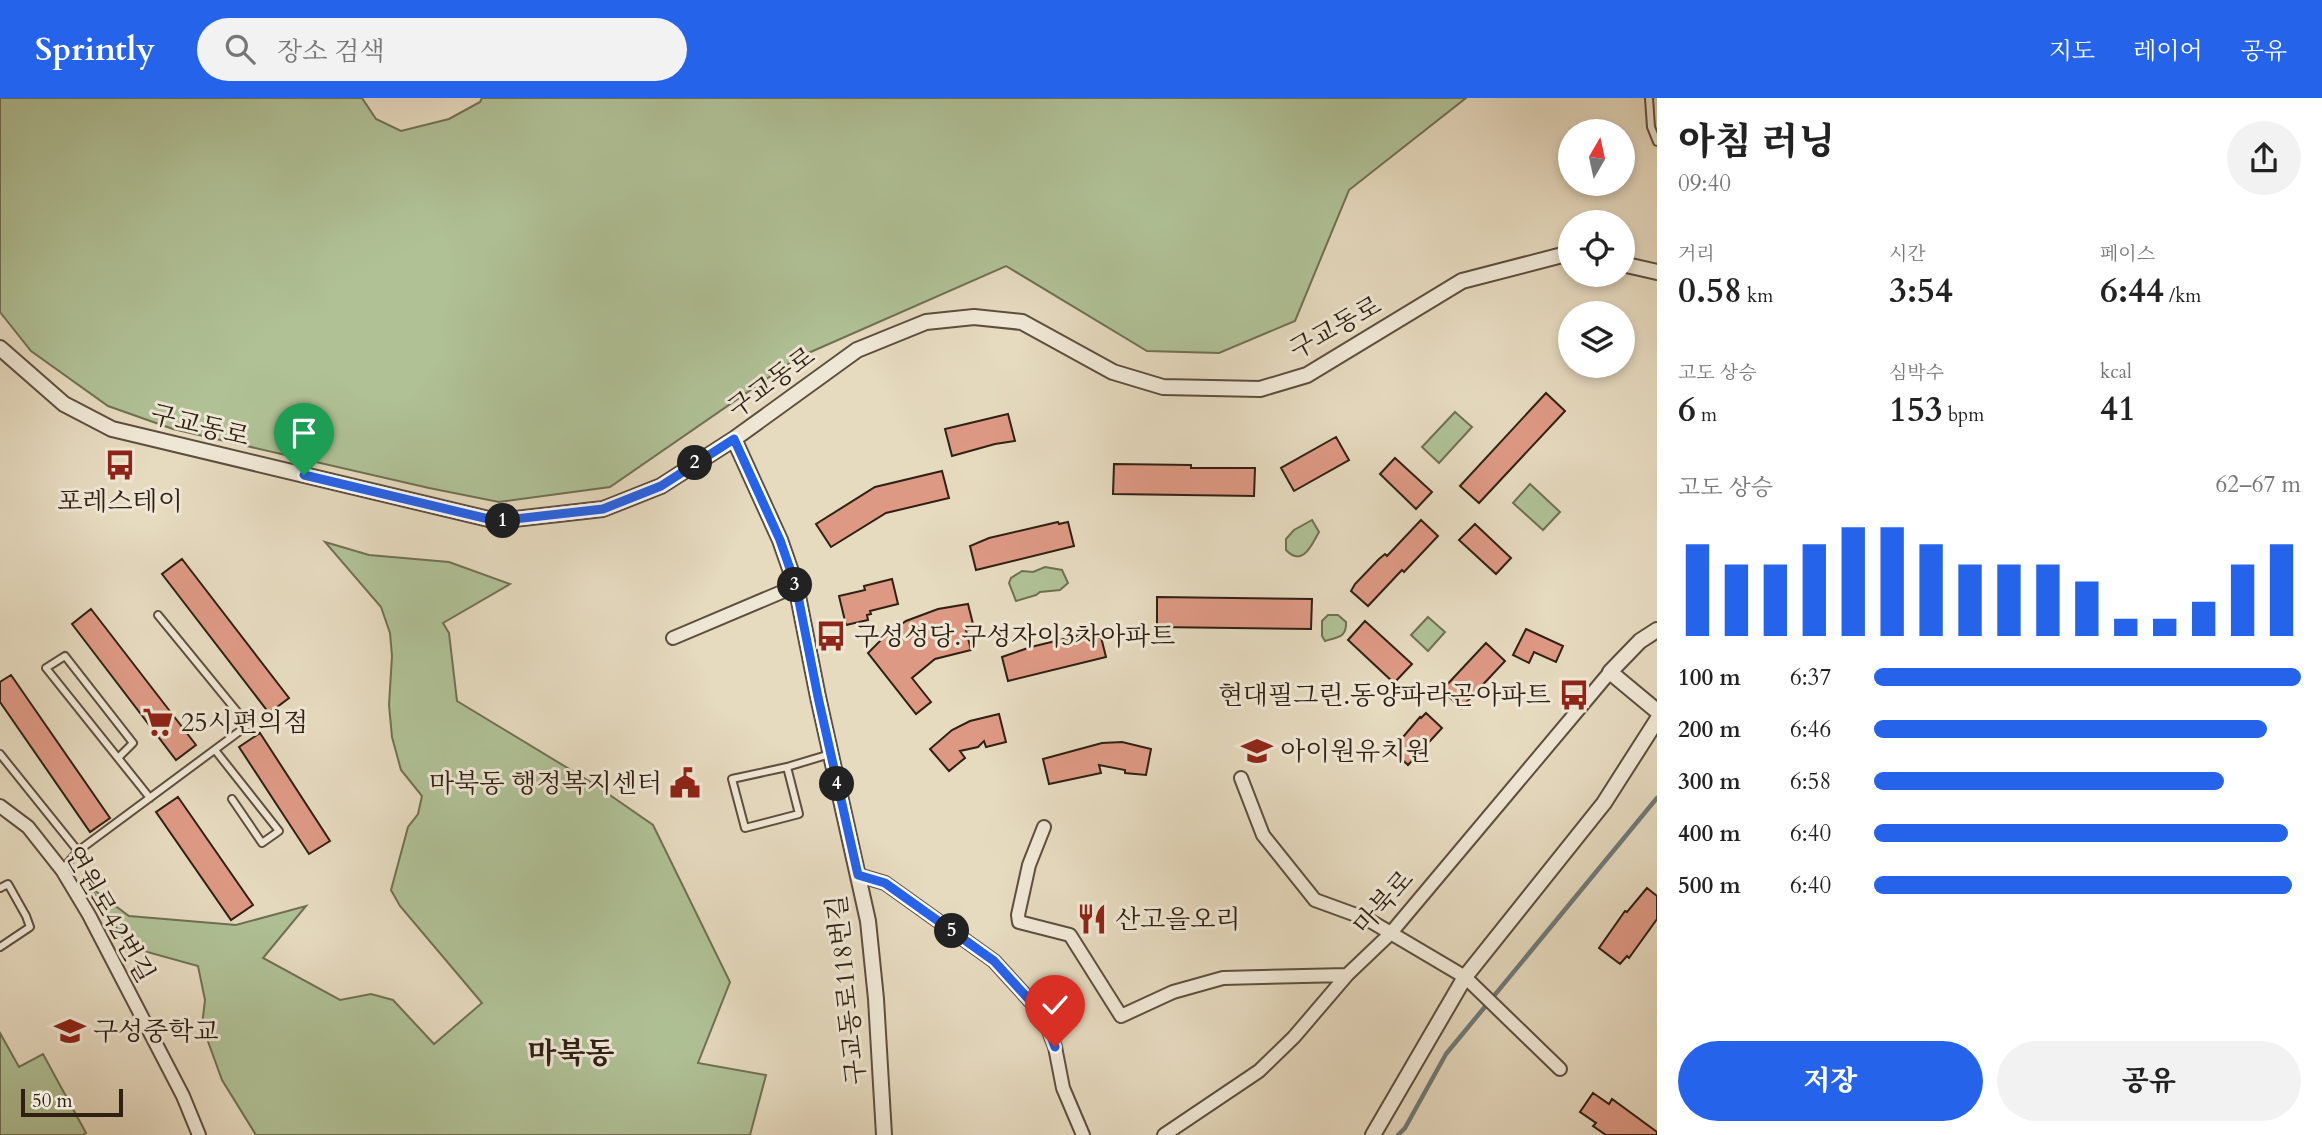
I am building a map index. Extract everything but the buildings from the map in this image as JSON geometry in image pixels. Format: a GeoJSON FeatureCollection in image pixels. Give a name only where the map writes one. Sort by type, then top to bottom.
{"type":"FeatureCollection","features":[{"type":"Feature","properties":{"kind":"street","name":"구교동로"},"geometry":{"type":"LineString","coordinates":[[0,348],[64,404],[111,429],[497,521],[603,509],[661,486],[734,439],[857,350],[926,322],[974,317],[1022,322],[1113,372],[1163,387],[1260,389],[1307,375],[1462,281],[1558,256]]}},
{"type":"Feature","properties":{"kind":"street"},"geometry":{"type":"LineString","coordinates":[[1635,267],[1657,272]]}},
{"type":"Feature","properties":{"kind":"street","name":"구교동로118번길"},"geometry":{"type":"LineString","coordinates":[[734,439],[780,540],[796,586],[868,921],[876,999],[884,1135]]}},
{"type":"Feature","properties":{"kind":"street"},"geometry":{"type":"LineString","coordinates":[[673,638],[796,586]]}},
{"type":"Feature","properties":{"kind":"street"},"geometry":{"type":"LineString","coordinates":[[1657,630],[1640,641],[1610,672],[1657,711]]}},
{"type":"Feature","properties":{"kind":"street","name":"마북로"},"geometry":{"type":"LineString","coordinates":[[1164,1135],[1259,1071],[1294,1037],[1347,975],[1390,934],[1610,672]]}},
{"type":"Feature","properties":{"kind":"street"},"geometry":{"type":"LineString","coordinates":[[1373,1135],[1465,977],[1604,803],[1657,720]]}},
{"type":"Feature","properties":{"kind":"street"},"geometry":{"type":"LineString","coordinates":[[1241,778],[1263,835],[1315,900],[1367,919],[1465,977],[1560,1069]]}},
{"type":"Feature","properties":{"kind":"street","name":"연원로42번길"},"geometry":{"type":"LineString","coordinates":[[0,806],[28,827],[62,870],[89,915],[183,1096],[199,1135]]}},
{"type":"Feature","properties":{"kind":"street"},"geometry":{"type":"LineString","coordinates":[[1044,827],[1029,864],[1018,915],[1019,922],[1070,934],[1121,1016],[1173,992],[1223,978],[1347,975]]}},
{"type":"Feature","properties":{"kind":"street"},"geometry":{"type":"LineString","coordinates":[[858,875],[885,883],[994,961],[1043,1015],[1055,1047],[1063,1088],[1083,1135]]}},
{"type":"Feature","properties":{"kind":"lane"},"geometry":{"type":"LineString","coordinates":[[1649,98],[1651,127],[1657,142]]}},
{"type":"Feature","properties":{"kind":"lane"},"geometry":{"type":"LineString","coordinates":[[62,870],[78,851],[248,725],[158,615]]}},
{"type":"Feature","properties":{"kind":"lane"},"geometry":{"type":"LineString","coordinates":[[118,758],[133,743],[65,656],[46,667],[86,718],[118,758],[150,798]]}},
{"type":"Feature","properties":{"kind":"lane"},"geometry":{"type":"LineString","coordinates":[[215,750],[279,831],[262,843],[232,799]]}},
{"type":"Feature","properties":{"kind":"lane"},"geometry":{"type":"LineString","coordinates":[[0,754],[78,851]]}},
{"type":"Feature","properties":{"kind":"lane"},"geometry":{"type":"LineString","coordinates":[[787,767],[799,814],[745,828],[732,779],[830,754]]}},
{"type":"Feature","properties":{"kind":"lane"},"geometry":{"type":"LineString","coordinates":[[0,888],[8,884],[30,927],[0,947]]}},
{"type":"Feature","properties":{"kind":"green space"},"geometry":{"type":"Polygon","coordinates":[[[0,98],[362,98],[376,119],[401,131],[449,119],[480,102],[482,98],[1466,98],[1349,190],[1295,321],[1219,353],[1147,351],[1006,266],[797,358],[610,487],[499,502],[173,429],[108,406],[31,351],[0,312],[0,98]]]}},
{"type":"Feature","properties":{"kind":"green space"},"geometry":{"type":"Polygon","coordinates":[[[1455,412],[1472,427],[1439,463],[1422,447],[1455,412]]]}},
{"type":"Feature","properties":{"kind":"green space"},"geometry":{"type":"Polygon","coordinates":[[[1530,484],[1560,512],[1543,530],[1513,503],[1530,484]]]}},
{"type":"Feature","properties":{"kind":"green space"},"geometry":{"type":"Polygon","coordinates":[[[1312,520],[1319,532],[1306,552],[1292,555],[1286,550],[1286,539],[1294,530],[1312,520]]]}},
{"type":"Feature","properties":{"kind":"green space"},"geometry":{"type":"Polygon","coordinates":[[[325,542],[369,555],[449,562],[510,584],[443,623],[449,633],[457,701],[594,784],[653,825],[730,982],[698,1063],[766,1075],[750,1135],[256,1135],[222,1080],[202,1025],[205,1000],[198,966],[129,947],[90,887],[129,916],[236,925],[306,906],[263,958],[340,1000],[371,994],[393,1000],[434,1044],[482,1003],[400,906],[391,890],[408,827],[418,814],[422,796],[401,770],[392,737],[389,705],[392,656],[390,633],[381,607],[325,542]]]}},
{"type":"Feature","properties":{"kind":"green space"},"geometry":{"type":"Polygon","coordinates":[[[1045,567],[1062,570],[1068,583],[1060,590],[1040,592],[1016,601],[1009,583],[1011,578],[1022,571],[1033,572],[1045,567]]]}},
{"type":"Feature","properties":{"kind":"green space"},"geometry":{"type":"Polygon","coordinates":[[[1328,615],[1338,615],[1346,622],[1346,628],[1340,636],[1325,641],[1322,636],[1322,621],[1328,615]]]}},
{"type":"Feature","properties":{"kind":"green space"},"geometry":{"type":"Polygon","coordinates":[[[1428,617],[1445,632],[1428,651],[1411,635],[1428,617]]]}},
{"type":"Feature","properties":{"kind":"green space"},"geometry":{"type":"Polygon","coordinates":[[[0,1033],[19,1067],[43,1054],[86,1133],[0,1135],[0,1033]]]}},
{"type":"Feature","properties":{"kind":"waterway"},"geometry":{"type":"LineString","coordinates":[[1398,1135],[1405,1128],[1446,1054],[1657,798]]}},
{"type":"Feature","properties":{"kind":"place","name":"포레스테이"},"geometry":{"type":"Point","coordinates":[120,465]}},
{"type":"Feature","properties":{"kind":"place","name":"구성성당.구성자이3차아파트"},"geometry":{"type":"Point","coordinates":[831,636]}},
{"type":"Feature","properties":{"kind":"place","name":"현대필그린.동양파라곤아파트"},"geometry":{"type":"Point","coordinates":[1574,695]}},
{"type":"Feature","properties":{"kind":"place","name":"25시편의점"},"geometry":{"type":"Point","coordinates":[158,722]}},
{"type":"Feature","properties":{"kind":"place","name":"아이원유치원"},"geometry":{"type":"Point","coordinates":[1257,751]}},
{"type":"Feature","properties":{"kind":"place","name":"마북동 행정복지센터"},"geometry":{"type":"Point","coordinates":[685,783]}},
{"type":"Feature","properties":{"kind":"place","name":"산고을오리"},"geometry":{"type":"Point","coordinates":[1092,919]}},
{"type":"Feature","properties":{"kind":"place","name":"구성중학교"},"geometry":{"type":"Point","coordinates":[70,1031]}},
{"type":"Feature","properties":{"kind":"district","name":"마북동"},"geometry":{"type":"Point","coordinates":[571,1053]}},
{"type":"Feature","properties":{"kind":"route"},"geometry":{"type":"LineString","coordinates":[[304,475],[497,521],[603,509],[661,486],[734,439],[780,540],[796,586],[858,875],[885,883],[994,961],[1043,1015],[1055,1047]]}}]}
